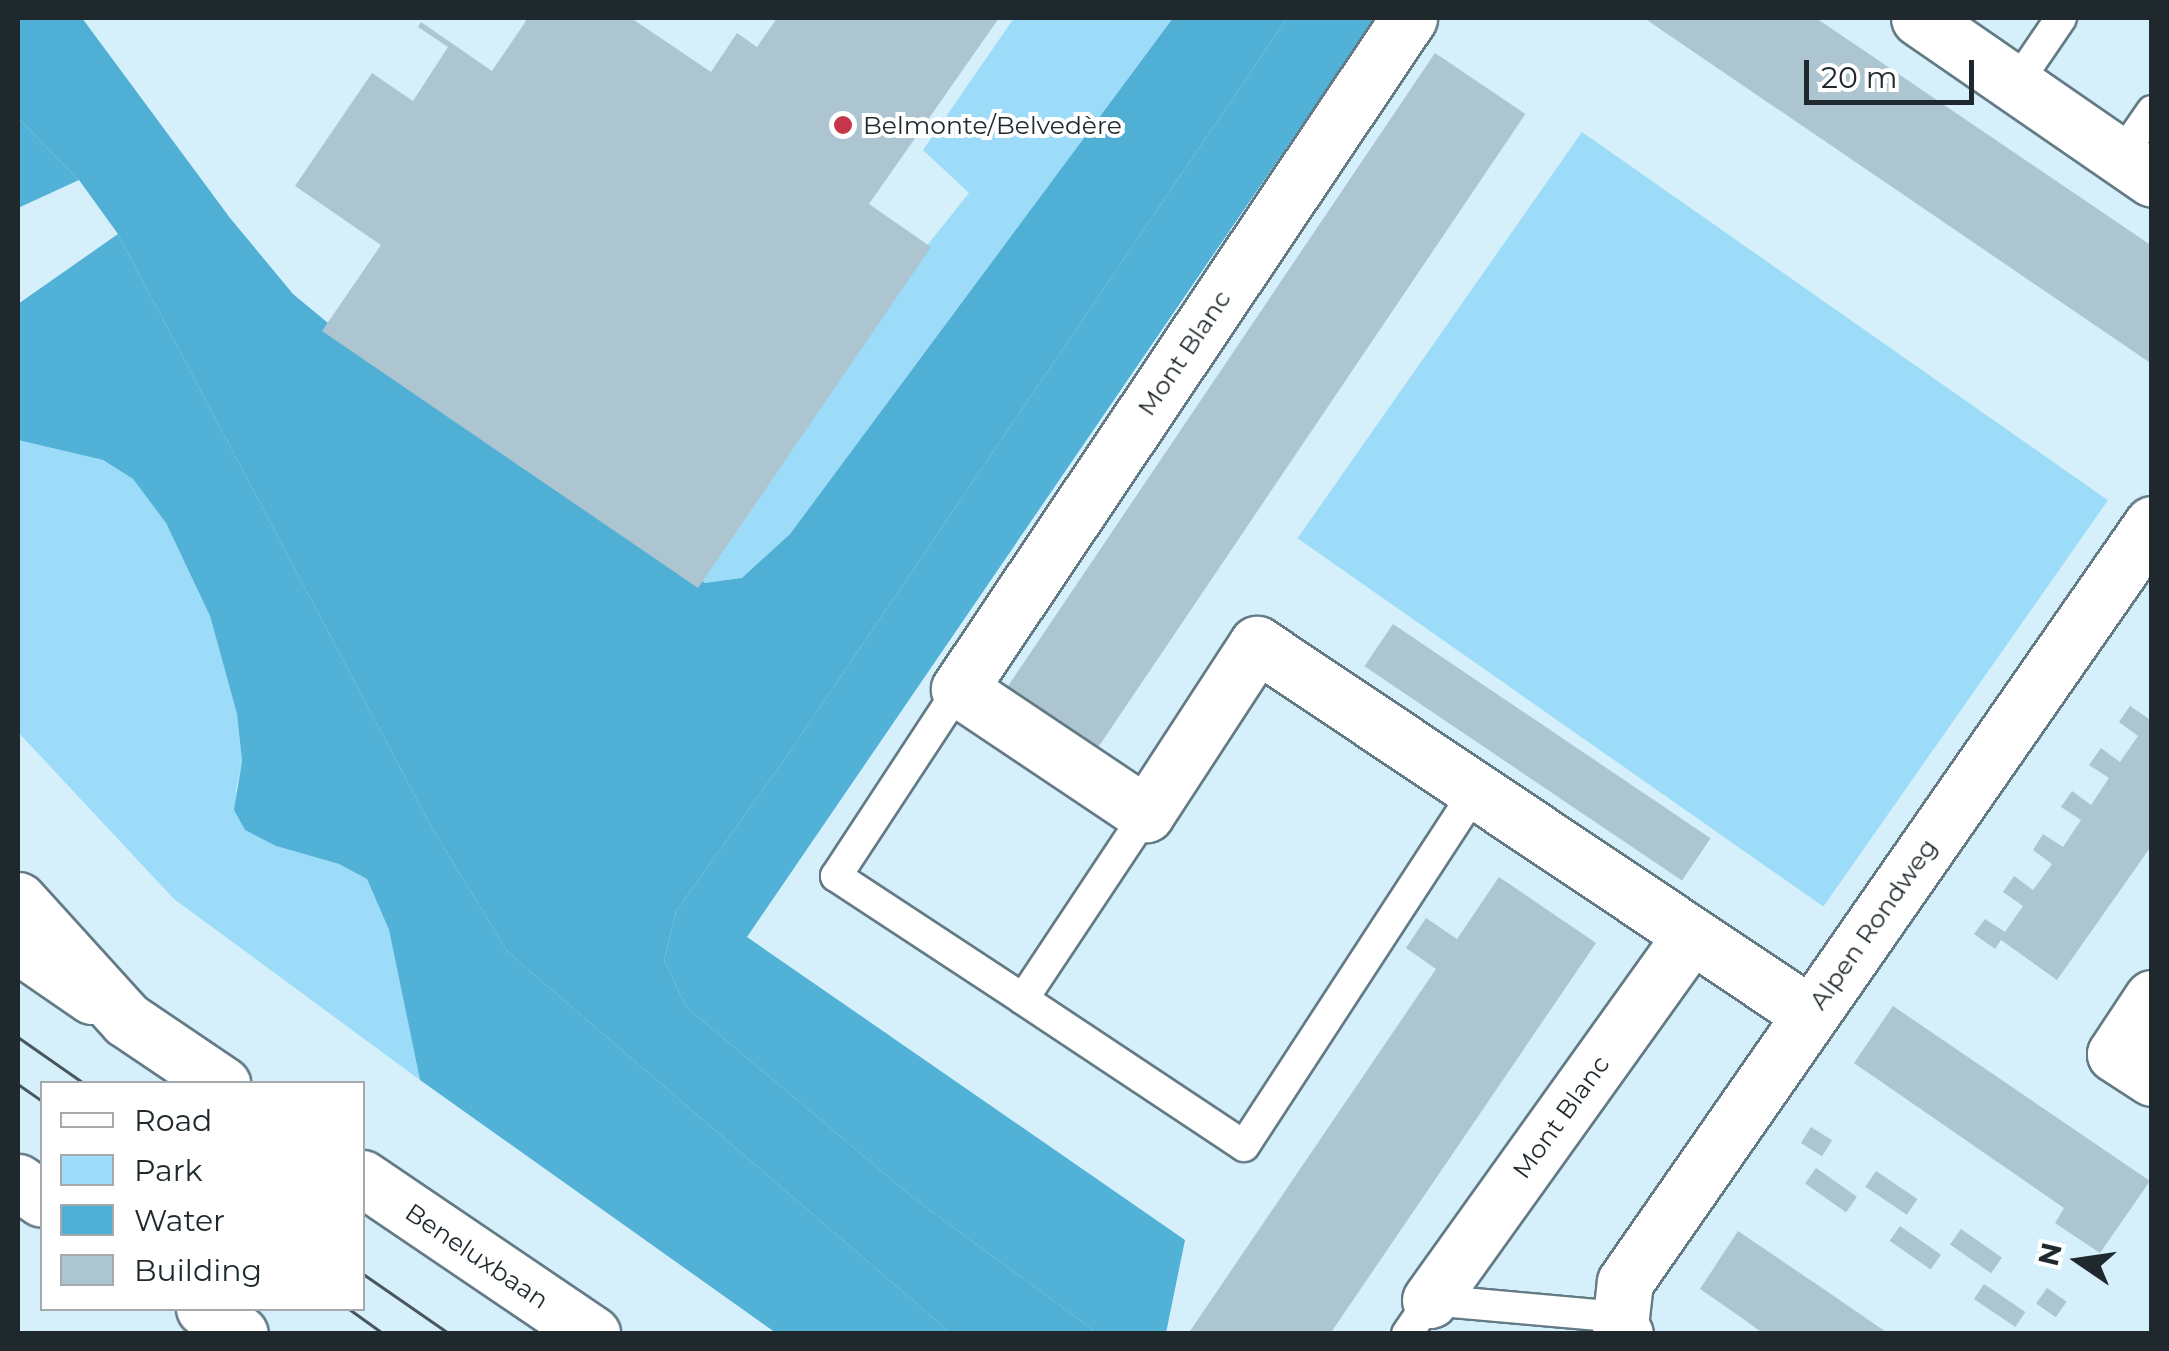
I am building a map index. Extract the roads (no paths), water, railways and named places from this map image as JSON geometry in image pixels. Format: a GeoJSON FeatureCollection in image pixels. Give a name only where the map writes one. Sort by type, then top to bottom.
{"type":"FeatureCollection","features":[{"type":"Feature","properties":{"kind":"street","name":"Mont Blanc"},"geometry":{"type":"LineString","coordinates":[[959,688],[1408,18]]}},
{"type":"Feature","properties":{"kind":"street"},"geometry":{"type":"LineString","coordinates":[[1919,18],[2136,168]]}},
{"type":"Feature","properties":{"kind":"street","name":"Alpen Rondweg"},"geometry":{"type":"LineString","coordinates":[[1623,1325],[1625,1282],[2152,524]]}},
{"type":"Feature","properties":{"kind":"street"},"geometry":{"type":"LineString","coordinates":[[959,688],[1146,814],[1257,644],[1810,1014]]}},
{"type":"Feature","properties":{"kind":"street"},"geometry":{"type":"LineString","coordinates":[[18,900],[127,1020]]}},
{"type":"Feature","properties":{"kind":"street","name":"Mont Blanc"},"geometry":{"type":"LineString","coordinates":[[1419,1317],[1692,935]]}},
{"type":"Feature","properties":{"kind":"street"},"geometry":{"type":"LineString","coordinates":[[18,945],[218,1081]]}},
{"type":"Feature","properties":{"kind":"street"},"geometry":{"type":"LineString","coordinates":[[2152,998],[2115,1054],[2152,1078]]}},
{"type":"Feature","properties":{"kind":"street","name":"Beneluxbaan"},"geometry":{"type":"LineString","coordinates":[[365,1180],[592,1334]]}},
{"type":"Feature","properties":{"kind":"street"},"geometry":{"type":"LineString","coordinates":[[18,1182],[40,1198]]}},
{"type":"Feature","properties":{"kind":"street"},"geometry":{"type":"LineString","coordinates":[[208,1311],[240,1334]]}},
{"type":"Feature","properties":{"kind":"lane"},"geometry":{"type":"LineString","coordinates":[[2016,84],[2060,18]]}},
{"type":"Feature","properties":{"kind":"lane"},"geometry":{"type":"LineString","coordinates":[[2136,168],[2152,111]]}},
{"type":"Feature","properties":{"kind":"lane","name":"Mont Blanc"},"geometry":{"type":"LineString","coordinates":[[959,688],[836,876],[1244,1146],[1476,791]]}},
{"type":"Feature","properties":{"kind":"lane"},"geometry":{"type":"LineString","coordinates":[[1022,999],[1146,814]]}},
{"type":"Feature","properties":{"kind":"lane"},"geometry":{"type":"LineString","coordinates":[[1419,1317],[1623,1325]]}},
{"type":"Feature","properties":{"kind":"water"},"geometry":{"type":"Polygon","coordinates":[[[18,18],[82,18],[230,218],[293,294],[381,367],[705,583],[742,578],[790,534],[1173,18],[1287,18],[786,757],[676,911],[664,960],[686,1007],[917,1201],[1097,1333],[951,1333],[508,952],[432,828],[118,234],[79,180],[18,118],[18,18]]]}},
{"type":"Feature","properties":{"kind":"tram line"},"geometry":{"type":"LineString","coordinates":[[18,1037],[81,1081]]}},
{"type":"Feature","properties":{"kind":"tram line"},"geometry":{"type":"LineString","coordinates":[[18,1084],[40,1100]]}},
{"type":"Feature","properties":{"kind":"tram line"},"geometry":{"type":"LineString","coordinates":[[365,1275],[450,1334]]}},
{"type":"Feature","properties":{"kind":"tram line"},"geometry":{"type":"LineString","coordinates":[[352,1311],[384,1334]]}},
{"type":"Feature","properties":{"kind":"place","name":"Belmonte/Belvedère"},"geometry":{"type":"Point","coordinates":[843,125]}}]}
